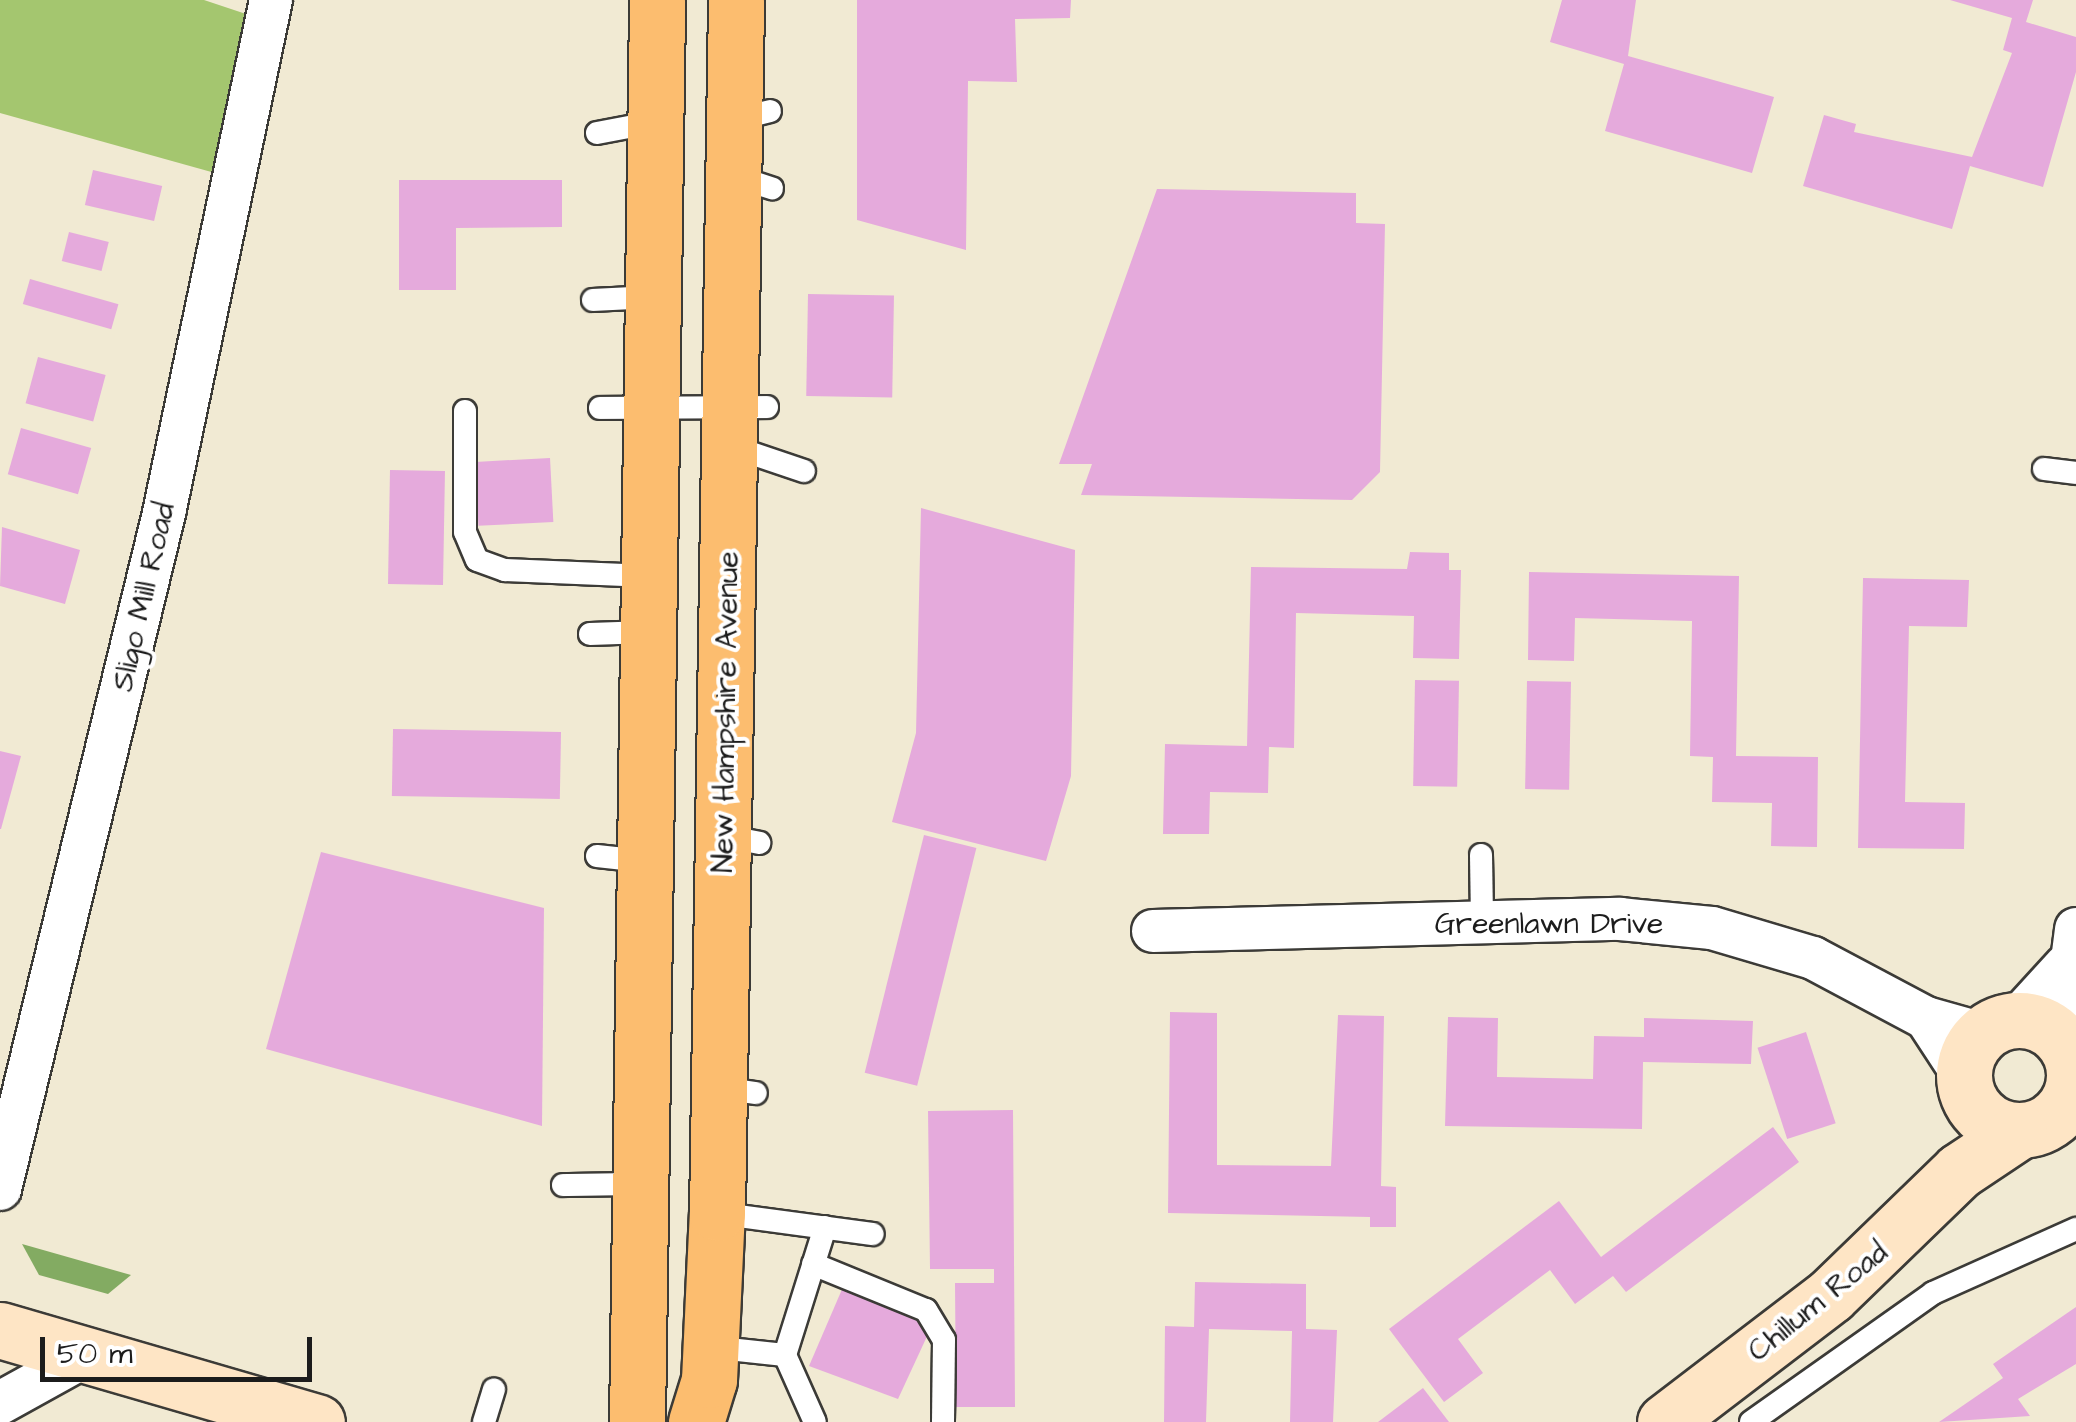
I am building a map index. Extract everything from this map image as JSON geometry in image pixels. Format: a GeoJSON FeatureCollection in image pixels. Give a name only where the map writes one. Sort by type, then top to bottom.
{"type":"FeatureCollection","features":[{"type":"Feature","properties":{"kind":"main road"},"geometry":{"type":"LineString","coordinates":[[639,1422],[638,1184],[620,858],[647,632],[648,576],[626,406],[652,298],[657,0]]}},
{"type":"Feature","properties":{"kind":"main road","name":"New Hampshire Avenue"},"geometry":{"type":"LineString","coordinates":[[696,1422],[710,1348],[717,1213],[738,1090],[734,971],[741,840],[742,418],[753,182],[752,116],[736,0]]}},
{"type":"Feature","properties":{"kind":"main road"},"geometry":{"type":"LineString","coordinates":[[592,1422],[636,1335]]}},
{"type":"Feature","properties":{"kind":"street","name":"Sligo Mill Road"},"geometry":{"type":"LineString","coordinates":[[0,1189],[164,514],[270,0]]}},
{"type":"Feature","properties":{"kind":"street","name":"Greenlawn Drive"},"geometry":{"type":"LineString","coordinates":[[1153,931],[1235,936],[1482,921],[1712,928],[1812,958],[1926,1018],[2021,1058]]}},
{"type":"Feature","properties":{"kind":"street"},"geometry":{"type":"LineString","coordinates":[[1959,1171],[2021,1058],[2071,947]]}},
{"type":"Feature","properties":{"kind":"street"},"geometry":{"type":"LineString","coordinates":[[2021,1058],[2050,1121]]}},
{"type":"Feature","properties":{"kind":"street"},"geometry":{"type":"LineString","coordinates":[[2021,1058],[2050,1121]]}},
{"type":"Feature","properties":{"kind":"street","name":"Chillum Road"},"geometry":{"type":"LineString","coordinates":[[1666,1422],[1831,1295],[1959,1171],[2050,1121]]}},
{"type":"Feature","properties":{"kind":"street"},"geometry":{"type":"LineString","coordinates":[[0,1330],[316,1422]]}},
{"type":"Feature","properties":{"kind":"street"},"geometry":{"type":"LineString","coordinates":[[0,1404],[87,1356]]}},
{"type":"Feature","properties":{"kind":"lane"},"geometry":{"type":"LineString","coordinates":[[596,133],[655,122]]}},
{"type":"Feature","properties":{"kind":"lane"},"geometry":{"type":"LineString","coordinates":[[594,300],[652,298]]}},
{"type":"Feature","properties":{"kind":"lane"},"geometry":{"type":"LineString","coordinates":[[626,406],[742,418],[804,471]]}},
{"type":"Feature","properties":{"kind":"lane"},"geometry":{"type":"LineString","coordinates":[[466,410],[466,532],[477,560],[504,570],[648,576]]}},
{"type":"Feature","properties":{"kind":"lane"},"geometry":{"type":"LineString","coordinates":[[2044,469],[2076,473]]}},
{"type":"Feature","properties":{"kind":"lane"},"geometry":{"type":"LineString","coordinates":[[590,634],[647,632]]}},
{"type":"Feature","properties":{"kind":"lane"},"geometry":{"type":"LineString","coordinates":[[1481,855],[1482,921]]}},
{"type":"Feature","properties":{"kind":"lane"},"geometry":{"type":"LineString","coordinates":[[564,1185],[638,1184]]}},
{"type":"Feature","properties":{"kind":"lane"},"geometry":{"type":"LineString","coordinates":[[717,1213],[873,1234]]}},
{"type":"Feature","properties":{"kind":"lane"},"geometry":{"type":"LineString","coordinates":[[814,1422],[785,1355],[825,1227]]}},
{"type":"Feature","properties":{"kind":"lane"},"geometry":{"type":"LineString","coordinates":[[1751,1422],[1933,1293],[2076,1228]]}},
{"type":"Feature","properties":{"kind":"lane"},"geometry":{"type":"LineString","coordinates":[[813,1264],[926,1310],[944,1340],[943,1422]]}},
{"type":"Feature","properties":{"kind":"lane"},"geometry":{"type":"LineString","coordinates":[[710,1348],[785,1355]]}},
{"type":"Feature","properties":{"kind":"lane"},"geometry":{"type":"LineString","coordinates":[[484,1422],[494,1390]]}},
{"type":"Feature","properties":{"kind":"green space"},"geometry":{"type":"Polygon","coordinates":[[[0,0],[204,0],[252,16],[215,173],[0,113],[0,0]]]}},
{"type":"Feature","properties":{"kind":"green space"},"geometry":{"type":"Polygon","coordinates":[[[22,1244],[131,1275],[108,1294],[39,1275],[22,1244]]]}},
{"type":"Feature","properties":{"kind":"building"},"geometry":{"type":"Polygon","coordinates":[[[857,0],[1071,0],[1070,18],[1015,19],[1017,82],[968,81],[966,250],[857,220],[857,0]]]}},
{"type":"Feature","properties":{"kind":"building"},"geometry":{"type":"Polygon","coordinates":[[[1562,0],[1636,0],[1628,56],[1774,97],[1752,173],[1605,131],[1624,64],[1550,42],[1562,0]]]}},
{"type":"Feature","properties":{"kind":"building"},"geometry":{"type":"Polygon","coordinates":[[[1950,0],[2033,0],[2026,22],[2076,37],[2076,72],[2043,187],[1970,166],[1952,229],[1803,186],[1824,115],[1856,124],[1854,132],[1972,157],[2012,53],[2003,50],[2012,18],[1950,0]]]}},
{"type":"Feature","properties":{"kind":"building"},"geometry":{"type":"Polygon","coordinates":[[[93,170],[162,186],[154,221],[85,205],[93,170]]]}},
{"type":"Feature","properties":{"kind":"building"},"geometry":{"type":"Polygon","coordinates":[[[399,180],[562,180],[562,227],[456,228],[456,290],[399,290],[399,180]]]}},
{"type":"Feature","properties":{"kind":"building"},"geometry":{"type":"Polygon","coordinates":[[[1157,189],[1356,193],[1356,223],[1385,224],[1380,472],[1352,500],[1081,495],[1092,464],[1059,464],[1157,189]]]}},
{"type":"Feature","properties":{"kind":"building"},"geometry":{"type":"Polygon","coordinates":[[[69,232],[109,242],[102,271],[62,261],[69,232]]]}},
{"type":"Feature","properties":{"kind":"building"},"geometry":{"type":"Polygon","coordinates":[[[30,279],[118,304],[111,329],[23,304],[30,279]]]}},
{"type":"Feature","properties":{"kind":"building"},"geometry":{"type":"Polygon","coordinates":[[[808,294],[894,296],[892,397],[806,396],[808,294]]]}},
{"type":"Feature","properties":{"kind":"building"},"geometry":{"type":"Polygon","coordinates":[[[38,357],[106,375],[93,421],[26,403],[38,357]]]}},
{"type":"Feature","properties":{"kind":"building"},"geometry":{"type":"Polygon","coordinates":[[[21,428],[91,448],[78,494],[8,474],[21,428]]]}},
{"type":"Feature","properties":{"kind":"building"},"geometry":{"type":"Polygon","coordinates":[[[550,458],[553,522],[478,526],[475,462],[550,458]]]}},
{"type":"Feature","properties":{"kind":"building"},"geometry":{"type":"Polygon","coordinates":[[[390,470],[445,471],[443,585],[388,584],[390,470]]]}},
{"type":"Feature","properties":{"kind":"building"},"geometry":{"type":"Polygon","coordinates":[[[921,508],[1075,550],[1071,776],[1046,861],[892,822],[916,733],[921,508]]]}},
{"type":"Feature","properties":{"kind":"building"},"geometry":{"type":"Polygon","coordinates":[[[2,527],[80,550],[65,604],[0,586],[2,527]]]}},
{"type":"Feature","properties":{"kind":"building"},"geometry":{"type":"Polygon","coordinates":[[[1410,552],[1449,553],[1449,570],[1461,570],[1459,659],[1413,658],[1414,616],[1296,613],[1294,748],[1269,747],[1268,793],[1210,792],[1209,834],[1163,834],[1165,744],[1247,746],[1251,567],[1407,569],[1410,552]]]}},
{"type":"Feature","properties":{"kind":"building"},"geometry":{"type":"Polygon","coordinates":[[[1529,572],[1739,576],[1736,756],[1818,757],[1817,847],[1771,846],[1772,803],[1712,802],[1713,757],[1690,756],[1692,621],[1575,618],[1574,661],[1528,660],[1529,572]]]}},
{"type":"Feature","properties":{"kind":"building"},"geometry":{"type":"Polygon","coordinates":[[[1863,578],[1969,580],[1967,627],[1909,626],[1905,802],[1965,803],[1964,849],[1858,848],[1863,578]]]}},
{"type":"Feature","properties":{"kind":"building"},"geometry":{"type":"Polygon","coordinates":[[[1415,680],[1459,681],[1457,787],[1413,786],[1415,680]]]}},
{"type":"Feature","properties":{"kind":"building"},"geometry":{"type":"Polygon","coordinates":[[[1527,681],[1571,682],[1569,790],[1525,789],[1527,681]]]}},
{"type":"Feature","properties":{"kind":"building"},"geometry":{"type":"Polygon","coordinates":[[[393,729],[561,732],[560,799],[392,796],[393,729]]]}},
{"type":"Feature","properties":{"kind":"building"},"geometry":{"type":"Polygon","coordinates":[[[0,751],[21,756],[1,829],[0,829],[0,751]]]}},
{"type":"Feature","properties":{"kind":"building"},"geometry":{"type":"Polygon","coordinates":[[[924,835],[976,848],[917,1086],[865,1073],[924,835]]]}},
{"type":"Feature","properties":{"kind":"building"},"geometry":{"type":"Polygon","coordinates":[[[321,852],[544,908],[542,1126],[266,1049],[321,852]]]}},
{"type":"Feature","properties":{"kind":"building"},"geometry":{"type":"Polygon","coordinates":[[[1170,1012],[1217,1013],[1217,1165],[1331,1166],[1338,1015],[1384,1016],[1381,1186],[1396,1187],[1396,1227],[1370,1227],[1370,1217],[1168,1213],[1170,1012]]]}},
{"type":"Feature","properties":{"kind":"building"},"geometry":{"type":"Polygon","coordinates":[[[1448,1017],[1498,1018],[1497,1077],[1593,1079],[1594,1036],[1644,1037],[1644,1018],[1753,1021],[1751,1064],[1643,1062],[1642,1129],[1445,1126],[1448,1017]]]}},
{"type":"Feature","properties":{"kind":"building"},"geometry":{"type":"Polygon","coordinates":[[[1806,1032],[1836,1123],[1787,1139],[1757,1048],[1806,1032]]]}},
{"type":"Feature","properties":{"kind":"building"},"geometry":{"type":"Polygon","coordinates":[[[1013,1110],[1015,1407],[956,1407],[955,1283],[994,1283],[994,1269],[930,1269],[928,1111],[1013,1110]]]}},
{"type":"Feature","properties":{"kind":"building"},"geometry":{"type":"Polygon","coordinates":[[[1773,1127],[1799,1162],[1626,1292],[1613,1276],[1575,1304],[1550,1270],[1458,1339],[1483,1373],[1444,1402],[1389,1329],[1559,1201],[1601,1257],[1773,1127]]]}},
{"type":"Feature","properties":{"kind":"building"},"geometry":{"type":"Polygon","coordinates":[[[1195,1282],[1306,1284],[1306,1329],[1337,1330],[1333,1422],[1290,1422],[1292,1331],[1209,1329],[1206,1422],[1164,1422],[1165,1326],[1194,1327],[1195,1282]]]}},
{"type":"Feature","properties":{"kind":"building"},"geometry":{"type":"Polygon","coordinates":[[[843,1287],[921,1318],[929,1332],[898,1399],[809,1366],[843,1287]]]}},
{"type":"Feature","properties":{"kind":"building"},"geometry":{"type":"Polygon","coordinates":[[[2076,1307],[2076,1364],[2018,1399],[2030,1416],[1939,1422],[2003,1378],[1993,1364],[2076,1307]]]}},
{"type":"Feature","properties":{"kind":"building"},"geometry":{"type":"Polygon","coordinates":[[[1423,1388],[1449,1422],[1378,1422],[1423,1388]]]}}]}
